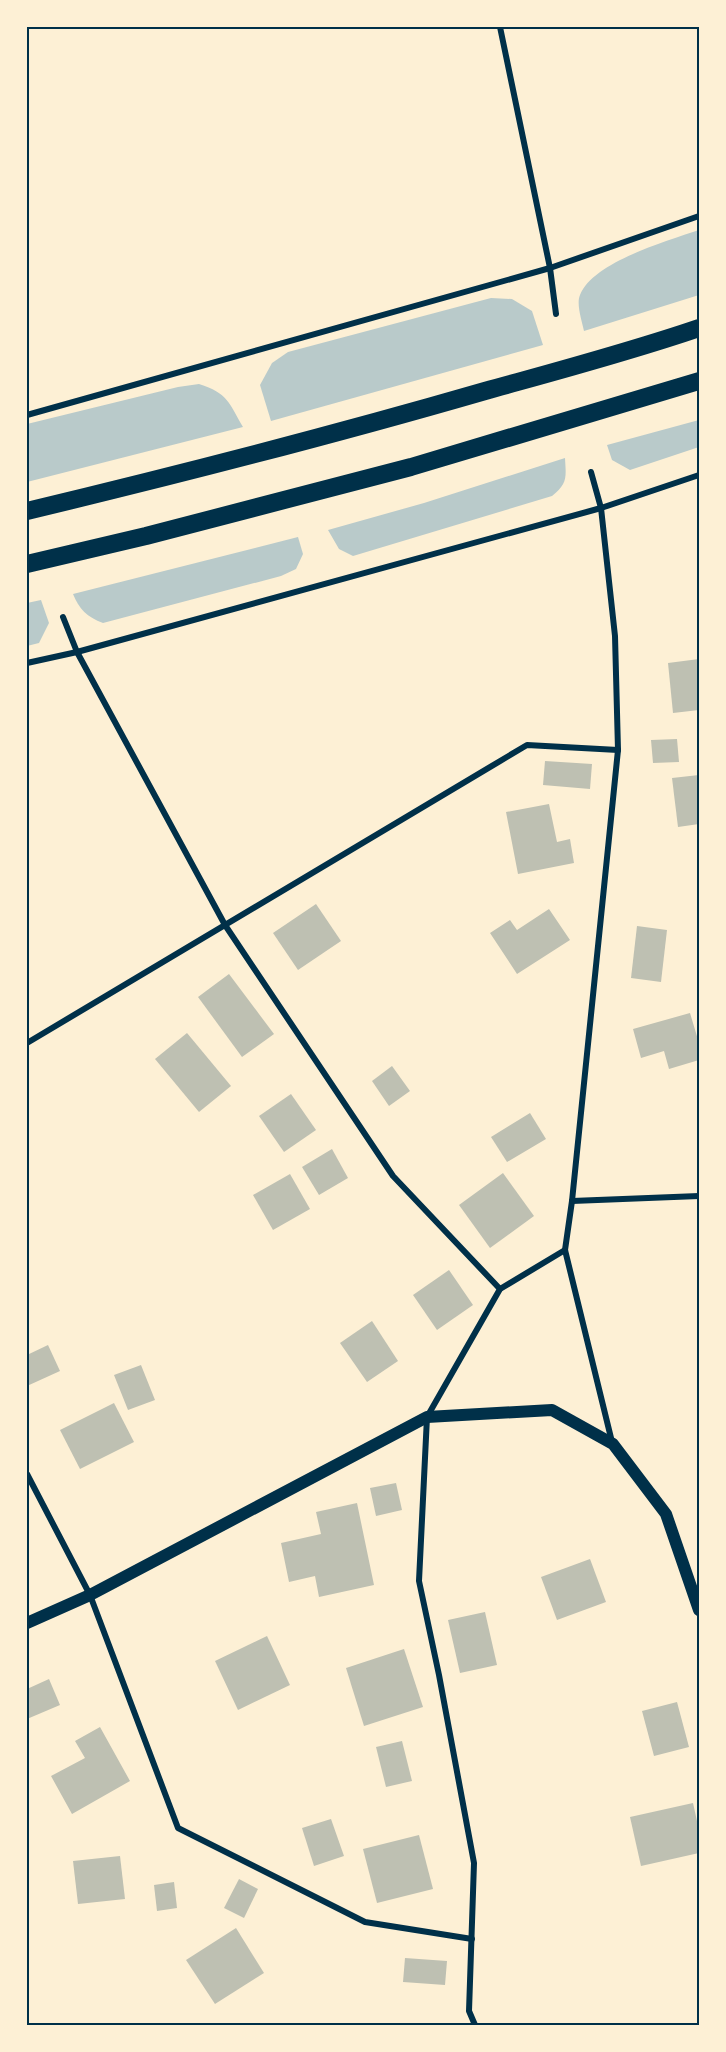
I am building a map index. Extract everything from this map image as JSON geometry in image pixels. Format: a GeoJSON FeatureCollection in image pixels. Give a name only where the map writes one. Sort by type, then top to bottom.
{"type":"FeatureCollection","features":[{"type":"Feature","properties":{"kind":"highway"},"geometry":{"type":"LineString","coordinates":[[27,511],[393,418],[641,347],[699,328]]}},
{"type":"Feature","properties":{"kind":"highway"},"geometry":{"type":"LineString","coordinates":[[27,564],[146,536],[411,467],[699,381]]}},
{"type":"Feature","properties":{"kind":"main road"},"geometry":{"type":"LineString","coordinates":[[27,1623],[90,1594],[427,1417],[552,1410],[613,1444],[666,1514],[699,1611]]}},
{"type":"Feature","properties":{"kind":"street"},"geometry":{"type":"LineString","coordinates":[[500,27],[550,268],[556,314]]}},
{"type":"Feature","properties":{"kind":"street"},"geometry":{"type":"LineString","coordinates":[[27,415],[550,268],[699,216]]}},
{"type":"Feature","properties":{"kind":"street"},"geometry":{"type":"LineString","coordinates":[[591,472],[601,508],[615,636],[618,750],[565,1250],[613,1444]]}},
{"type":"Feature","properties":{"kind":"street"},"geometry":{"type":"LineString","coordinates":[[27,663],[77,652],[601,508],[699,475]]}},
{"type":"Feature","properties":{"kind":"street"},"geometry":{"type":"LineString","coordinates":[[63,617],[77,652],[225,925],[393,1176],[500,1289]]}},
{"type":"Feature","properties":{"kind":"street"},"geometry":{"type":"LineString","coordinates":[[27,1043],[527,745],[618,750]]}},
{"type":"Feature","properties":{"kind":"street"},"geometry":{"type":"LineString","coordinates":[[572,1201],[699,1196]]}},
{"type":"Feature","properties":{"kind":"street"},"geometry":{"type":"LineString","coordinates":[[475,2025],[469,2010],[474,1863],[419,1581],[427,1417],[500,1289],[565,1250]]}},
{"type":"Feature","properties":{"kind":"street"},"geometry":{"type":"LineString","coordinates":[[27,1474],[90,1594],[178,1828],[365,1922],[472,1939]]}},
{"type":"Feature","properties":{"kind":"shaded area"},"geometry":{"type":"Polygon","coordinates":[[[699,230],[699,295],[584,331],[580,313],[580,295],[588,283],[600,272],[632,254],[699,230]]]}},
{"type":"Feature","properties":{"kind":"shaded area"},"geometry":{"type":"Polygon","coordinates":[[[491,298],[512,299],[532,311],[543,345],[271,421],[260,385],[272,363],[288,352],[491,298]]]}},
{"type":"Feature","properties":{"kind":"shaded area"},"geometry":{"type":"Polygon","coordinates":[[[199,384],[222,395],[231,405],[243,427],[27,482],[27,424],[178,387],[199,384]]]}},
{"type":"Feature","properties":{"kind":"shaded area"},"geometry":{"type":"Polygon","coordinates":[[[699,420],[699,447],[630,470],[612,460],[607,445],[699,420]]]}},
{"type":"Feature","properties":{"kind":"shaded area"},"geometry":{"type":"Polygon","coordinates":[[[565,458],[565,479],[552,496],[353,556],[339,549],[328,530],[424,503],[565,458]]]}},
{"type":"Feature","properties":{"kind":"shaded area"},"geometry":{"type":"Polygon","coordinates":[[[298,537],[303,554],[296,569],[281,576],[103,623],[84,612],[73,594],[298,537]]]}},
{"type":"Feature","properties":{"kind":"shaded area"},"geometry":{"type":"Polygon","coordinates":[[[41,600],[49,623],[39,643],[27,646],[27,603],[41,600]]]}},
{"type":"Feature","properties":{"kind":"building"},"geometry":{"type":"Polygon","coordinates":[[[699,659],[699,710],[673,713],[668,663],[699,659]]]}},
{"type":"Feature","properties":{"kind":"building"},"geometry":{"type":"Polygon","coordinates":[[[677,739],[679,762],[653,763],[651,740],[677,739]]]}},
{"type":"Feature","properties":{"kind":"building"},"geometry":{"type":"Polygon","coordinates":[[[545,761],[592,764],[590,789],[543,785],[545,761]]]}},
{"type":"Feature","properties":{"kind":"building"},"geometry":{"type":"Polygon","coordinates":[[[699,775],[699,824],[678,827],[672,778],[699,775]]]}},
{"type":"Feature","properties":{"kind":"building"},"geometry":{"type":"Polygon","coordinates":[[[549,804],[557,842],[570,839],[574,863],[518,874],[506,812],[549,804]]]}},
{"type":"Feature","properties":{"kind":"building"},"geometry":{"type":"Polygon","coordinates":[[[316,904],[341,941],[298,970],[273,933],[316,904]]]}},
{"type":"Feature","properties":{"kind":"building"},"geometry":{"type":"Polygon","coordinates":[[[549,909],[570,940],[517,974],[490,933],[510,920],[517,930],[549,909]]]}},
{"type":"Feature","properties":{"kind":"building"},"geometry":{"type":"Polygon","coordinates":[[[637,926],[667,930],[661,982],[631,978],[637,926]]]}},
{"type":"Feature","properties":{"kind":"building"},"geometry":{"type":"Polygon","coordinates":[[[229,974],[274,1034],[242,1057],[198,997],[229,974]]]}},
{"type":"Feature","properties":{"kind":"building"},"geometry":{"type":"Polygon","coordinates":[[[690,1013],[699,1043],[699,1060],[669,1069],[664,1051],[641,1058],[633,1029],[690,1013]]]}},
{"type":"Feature","properties":{"kind":"building"},"geometry":{"type":"Polygon","coordinates":[[[187,1033],[231,1086],[199,1112],[155,1059],[187,1033]]]}},
{"type":"Feature","properties":{"kind":"building"},"geometry":{"type":"Polygon","coordinates":[[[392,1066],[410,1091],[389,1106],[372,1081],[392,1066]]]}},
{"type":"Feature","properties":{"kind":"building"},"geometry":{"type":"Polygon","coordinates":[[[291,1094],[316,1130],[284,1152],[259,1116],[291,1094]]]}},
{"type":"Feature","properties":{"kind":"building"},"geometry":{"type":"Polygon","coordinates":[[[530,1113],[546,1139],[507,1162],[491,1137],[530,1113]]]}},
{"type":"Feature","properties":{"kind":"building"},"geometry":{"type":"Polygon","coordinates":[[[332,1149],[348,1178],[319,1195],[302,1167],[332,1149]]]}},
{"type":"Feature","properties":{"kind":"building"},"geometry":{"type":"Polygon","coordinates":[[[503,1173],[534,1216],[490,1248],[459,1205],[503,1173]]]}},
{"type":"Feature","properties":{"kind":"building"},"geometry":{"type":"Polygon","coordinates":[[[290,1174],[310,1209],[273,1230],[253,1195],[290,1174]]]}},
{"type":"Feature","properties":{"kind":"building"},"geometry":{"type":"Polygon","coordinates":[[[449,1270],[473,1305],[437,1330],[413,1295],[449,1270]]]}},
{"type":"Feature","properties":{"kind":"building"},"geometry":{"type":"Polygon","coordinates":[[[372,1321],[398,1361],[367,1382],[340,1343],[372,1321]]]}},
{"type":"Feature","properties":{"kind":"building"},"geometry":{"type":"Polygon","coordinates":[[[48,1345],[60,1371],[27,1386],[27,1355],[48,1345]]]}},
{"type":"Feature","properties":{"kind":"building"},"geometry":{"type":"Polygon","coordinates":[[[141,1365],[155,1400],[128,1410],[114,1375],[141,1365]]]}},
{"type":"Feature","properties":{"kind":"building"},"geometry":{"type":"Polygon","coordinates":[[[114,1403],[134,1442],[80,1469],[60,1430],[114,1403]]]}},
{"type":"Feature","properties":{"kind":"building"},"geometry":{"type":"Polygon","coordinates":[[[396,1483],[402,1510],[376,1516],[370,1488],[396,1483]]]}},
{"type":"Feature","properties":{"kind":"building"},"geometry":{"type":"Polygon","coordinates":[[[357,1503],[374,1585],[319,1597],[315,1576],[289,1582],[281,1543],[321,1534],[316,1512],[357,1503]]]}},
{"type":"Feature","properties":{"kind":"building"},"geometry":{"type":"Polygon","coordinates":[[[590,1559],[606,1602],[557,1620],[541,1577],[590,1559]]]}},
{"type":"Feature","properties":{"kind":"building"},"geometry":{"type":"Polygon","coordinates":[[[485,1612],[497,1665],[460,1673],[448,1620],[485,1612]]]}},
{"type":"Feature","properties":{"kind":"building"},"geometry":{"type":"Polygon","coordinates":[[[267,1636],[290,1685],[238,1710],[215,1661],[267,1636]]]}},
{"type":"Feature","properties":{"kind":"building"},"geometry":{"type":"Polygon","coordinates":[[[404,1649],[423,1707],[364,1726],[346,1668],[404,1649]]]}},
{"type":"Feature","properties":{"kind":"building"},"geometry":{"type":"Polygon","coordinates":[[[49,1679],[60,1705],[27,1719],[27,1689],[49,1679]]]}},
{"type":"Feature","properties":{"kind":"building"},"geometry":{"type":"Polygon","coordinates":[[[677,1702],[689,1747],[654,1756],[642,1711],[677,1702]]]}},
{"type":"Feature","properties":{"kind":"building"},"geometry":{"type":"Polygon","coordinates":[[[100,1727],[130,1781],[72,1814],[51,1776],[85,1758],[75,1741],[100,1727]]]}},
{"type":"Feature","properties":{"kind":"building"},"geometry":{"type":"Polygon","coordinates":[[[402,1741],[412,1781],[386,1787],[376,1747],[402,1741]]]}},
{"type":"Feature","properties":{"kind":"building"},"geometry":{"type":"Polygon","coordinates":[[[693,1803],[699,1830],[699,1853],[641,1866],[630,1817],[693,1803]]]}},
{"type":"Feature","properties":{"kind":"building"},"geometry":{"type":"Polygon","coordinates":[[[331,1819],[344,1856],[314,1866],[302,1828],[331,1819]]]}},
{"type":"Feature","properties":{"kind":"building"},"geometry":{"type":"Polygon","coordinates":[[[419,1835],[433,1889],[377,1903],[363,1849],[419,1835]]]}},
{"type":"Feature","properties":{"kind":"building"},"geometry":{"type":"Polygon","coordinates":[[[120,1856],[125,1899],[78,1904],[73,1861],[120,1856]]]}},
{"type":"Feature","properties":{"kind":"building"},"geometry":{"type":"Polygon","coordinates":[[[239,1879],[258,1889],[244,1918],[224,1908],[239,1879]]]}},
{"type":"Feature","properties":{"kind":"building"},"geometry":{"type":"Polygon","coordinates":[[[174,1882],[177,1908],[157,1911],[154,1885],[174,1882]]]}},
{"type":"Feature","properties":{"kind":"building"},"geometry":{"type":"Polygon","coordinates":[[[236,1928],[264,1973],[215,2004],[186,1960],[236,1928]]]}},
{"type":"Feature","properties":{"kind":"building"},"geometry":{"type":"Polygon","coordinates":[[[405,1958],[447,1961],[445,1985],[403,1982],[405,1958]]]}}]}
